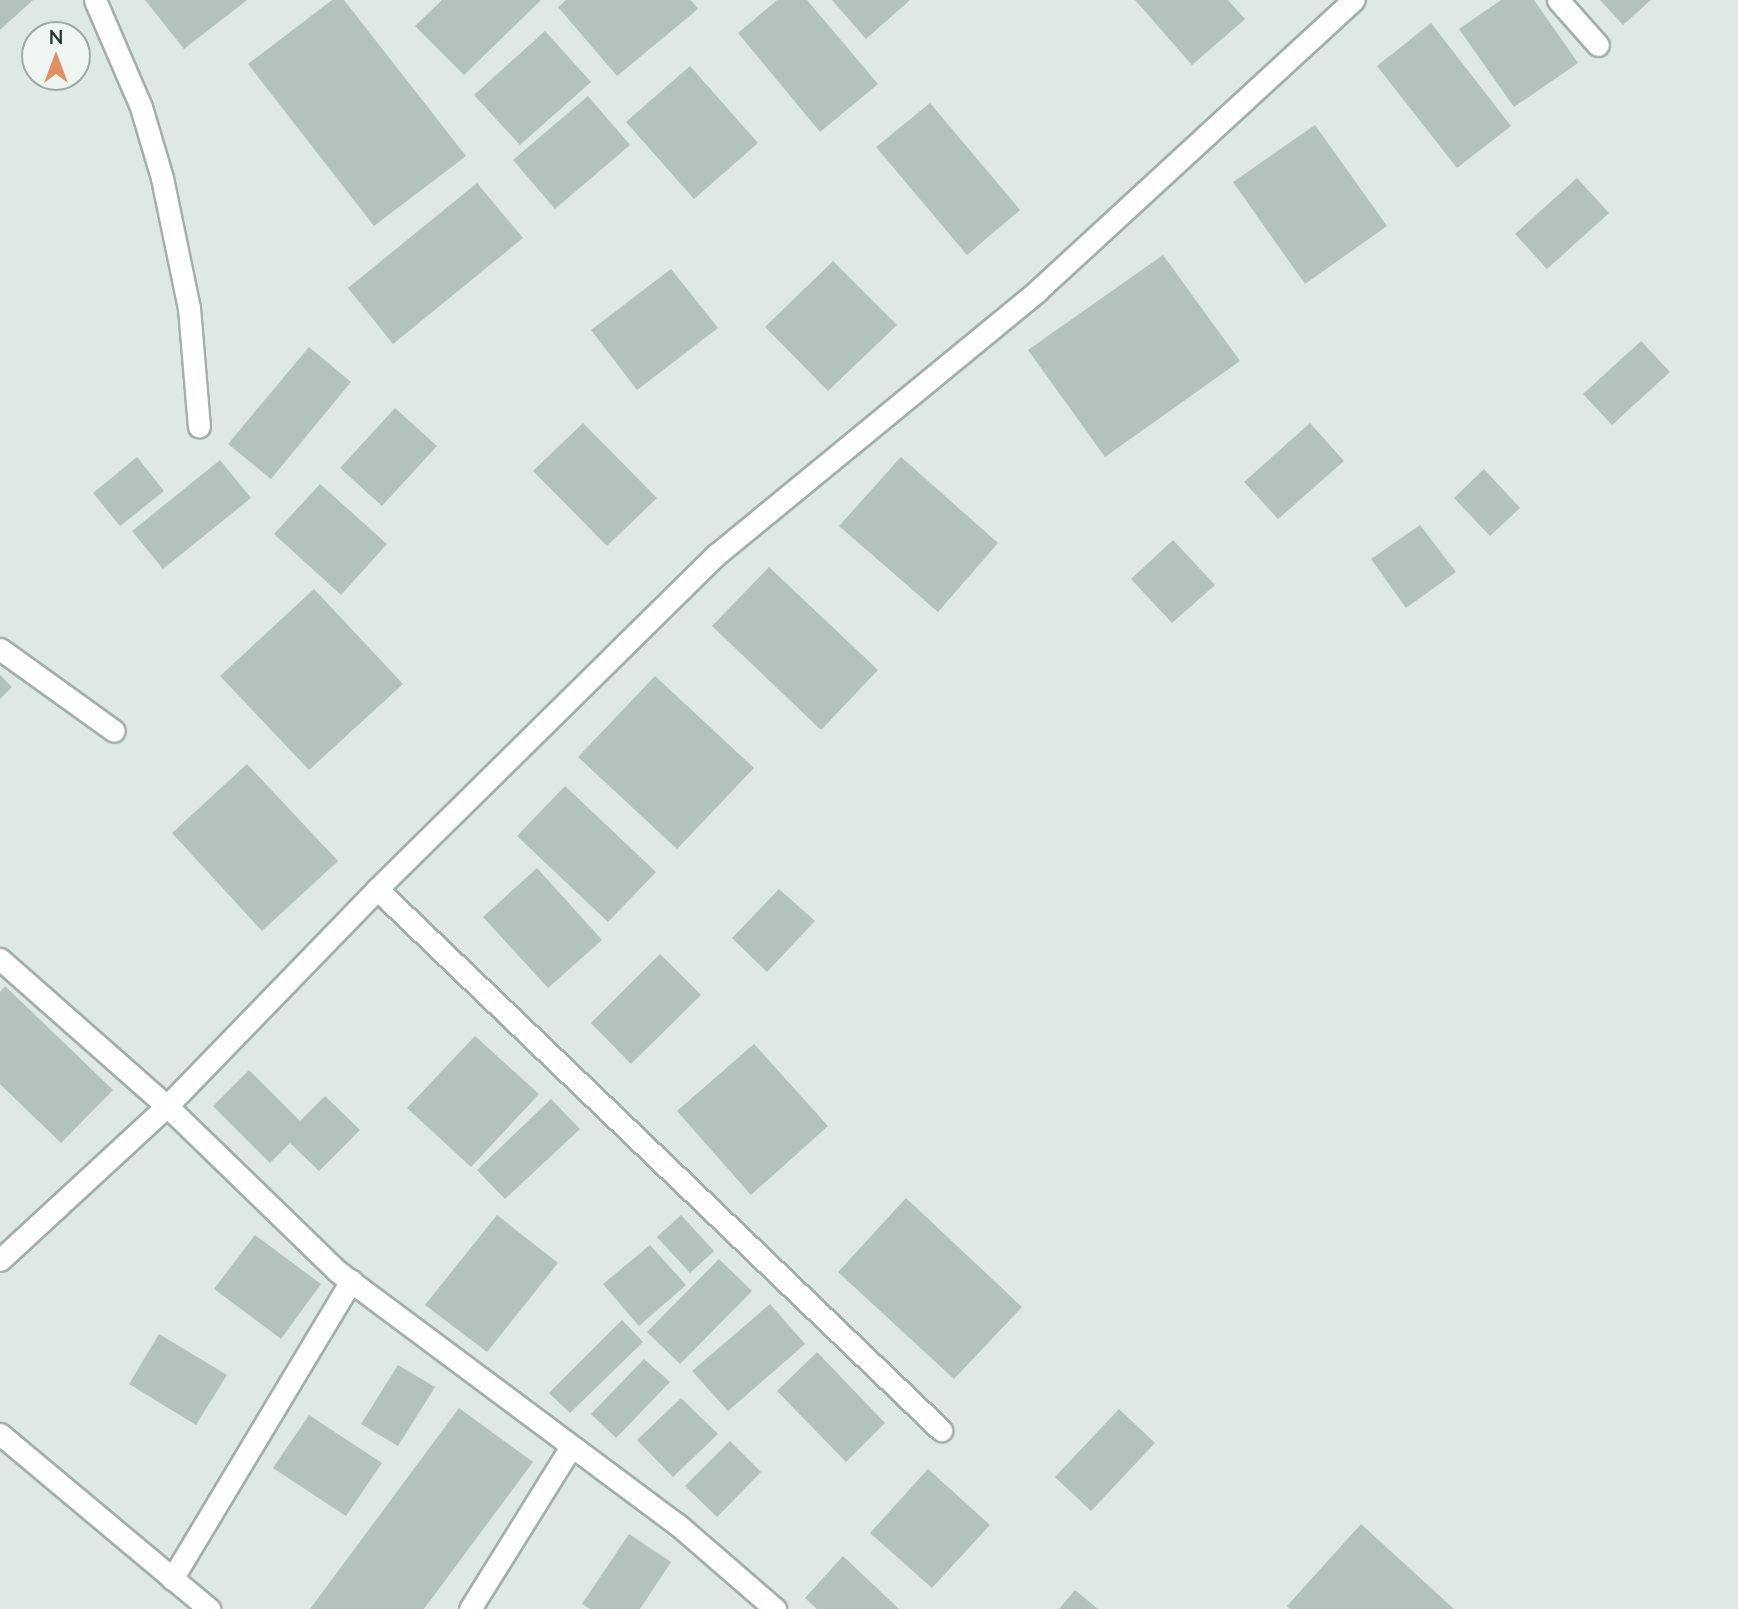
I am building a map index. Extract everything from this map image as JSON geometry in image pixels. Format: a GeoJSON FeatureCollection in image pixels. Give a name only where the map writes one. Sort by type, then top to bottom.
{"type":"FeatureCollection","features":[{"type":"Feature","properties":{"kind":"street"},"geometry":{"type":"LineString","coordinates":[[95,0],[141,107],[162,178],[189,308],[199,427]]}},
{"type":"Feature","properties":{"kind":"street"},"geometry":{"type":"LineString","coordinates":[[0,1260],[167,1106],[377,888],[716,555],[1037,291],[1354,0]]}},
{"type":"Feature","properties":{"kind":"street"},"geometry":{"type":"LineString","coordinates":[[1558,0],[1598,46]]}},
{"type":"Feature","properties":{"kind":"street"},"geometry":{"type":"LineString","coordinates":[[0,649],[114,731]]}},
{"type":"Feature","properties":{"kind":"street"},"geometry":{"type":"LineString","coordinates":[[377,888],[941,1430]]}},
{"type":"Feature","properties":{"kind":"street"},"geometry":{"type":"LineString","coordinates":[[0,958],[167,1106],[351,1281],[677,1524],[775,1609]]}},
{"type":"Feature","properties":{"kind":"street"},"geometry":{"type":"LineString","coordinates":[[172,1579],[351,1281]]}},
{"type":"Feature","properties":{"kind":"street"},"geometry":{"type":"LineString","coordinates":[[0,1434],[209,1609]]}},
{"type":"Feature","properties":{"kind":"street"},"geometry":{"type":"LineString","coordinates":[[470,1609],[571,1447]]}},
{"type":"Feature","properties":{"kind":"building"},"geometry":{"type":"Polygon","coordinates":[[[0,0],[33,0],[0,30],[0,0]]]}},
{"type":"Feature","properties":{"kind":"building"},"geometry":{"type":"Polygon","coordinates":[[[145,0],[247,0],[184,49],[145,0]]]}},
{"type":"Feature","properties":{"kind":"building"},"geometry":{"type":"Polygon","coordinates":[[[332,0],[344,0],[466,156],[374,226],[248,64],[332,0]]]}},
{"type":"Feature","properties":{"kind":"building"},"geometry":{"type":"Polygon","coordinates":[[[442,0],[541,0],[464,75],[415,26],[442,0]]]}},
{"type":"Feature","properties":{"kind":"building"},"geometry":{"type":"Polygon","coordinates":[[[566,0],[691,0],[698,9],[617,76],[558,7],[566,0]]]}},
{"type":"Feature","properties":{"kind":"building"},"geometry":{"type":"Polygon","coordinates":[[[777,0],[807,0],[878,84],[820,132],[738,33],[777,0]]]}},
{"type":"Feature","properties":{"kind":"building"},"geometry":{"type":"Polygon","coordinates":[[[832,0],[910,0],[866,39],[832,0]]]}},
{"type":"Feature","properties":{"kind":"building"},"geometry":{"type":"Polygon","coordinates":[[[1135,0],[1228,0],[1245,19],[1192,65],[1135,0]]]}},
{"type":"Feature","properties":{"kind":"building"},"geometry":{"type":"Polygon","coordinates":[[[1501,0],[1534,0],[1578,63],[1514,107],[1459,29],[1501,0]]]}},
{"type":"Feature","properties":{"kind":"building"},"geometry":{"type":"Polygon","coordinates":[[[1600,0],[1651,0],[1623,25],[1600,0]]]}},
{"type":"Feature","properties":{"kind":"building"},"geometry":{"type":"Polygon","coordinates":[[[1431,23],[1511,126],[1457,168],[1377,66],[1431,23]]]}},
{"type":"Feature","properties":{"kind":"building"},"geometry":{"type":"Polygon","coordinates":[[[545,31],[591,82],[520,145],[474,95],[545,31]]]}},
{"type":"Feature","properties":{"kind":"building"},"geometry":{"type":"Polygon","coordinates":[[[690,66],[758,143],[694,199],[626,122],[690,66]]]}},
{"type":"Feature","properties":{"kind":"building"},"geometry":{"type":"Polygon","coordinates":[[[588,96],[630,145],[555,209],[513,160],[588,96]]]}},
{"type":"Feature","properties":{"kind":"building"},"geometry":{"type":"Polygon","coordinates":[[[930,103],[1020,210],[967,255],[876,147],[930,103]]]}},
{"type":"Feature","properties":{"kind":"building"},"geometry":{"type":"Polygon","coordinates":[[[1315,125],[1387,226],[1305,284],[1233,182],[1315,125]]]}},
{"type":"Feature","properties":{"kind":"building"},"geometry":{"type":"Polygon","coordinates":[[[1577,178],[1609,213],[1547,269],[1515,234],[1577,178]]]}},
{"type":"Feature","properties":{"kind":"building"},"geometry":{"type":"Polygon","coordinates":[[[477,183],[523,238],[393,344],[348,288],[477,183]]]}},
{"type":"Feature","properties":{"kind":"building"},"geometry":{"type":"Polygon","coordinates":[[[1163,255],[1240,361],[1105,457],[1028,350],[1163,255]]]}},
{"type":"Feature","properties":{"kind":"building"},"geometry":{"type":"Polygon","coordinates":[[[833,261],[897,325],[828,391],[765,327],[833,261]]]}},
{"type":"Feature","properties":{"kind":"building"},"geometry":{"type":"Polygon","coordinates":[[[671,269],[718,328],[637,390],[591,330],[671,269]]]}},
{"type":"Feature","properties":{"kind":"building"},"geometry":{"type":"Polygon","coordinates":[[[1641,341],[1670,372],[1612,425],[1583,394],[1641,341]]]}},
{"type":"Feature","properties":{"kind":"building"},"geometry":{"type":"Polygon","coordinates":[[[309,347],[351,382],[271,479],[228,444],[309,347]]]}},
{"type":"Feature","properties":{"kind":"building"},"geometry":{"type":"Polygon","coordinates":[[[395,408],[437,446],[382,506],[340,468],[395,408]]]}},
{"type":"Feature","properties":{"kind":"building"},"geometry":{"type":"Polygon","coordinates":[[[583,423],[657,498],[607,546],[533,471],[583,423]]]}},
{"type":"Feature","properties":{"kind":"building"},"geometry":{"type":"Polygon","coordinates":[[[1310,423],[1344,461],[1278,519],[1244,482],[1310,423]]]}},
{"type":"Feature","properties":{"kind":"building"},"geometry":{"type":"Polygon","coordinates":[[[137,457],[164,491],[120,526],[93,493],[137,457]]]}},
{"type":"Feature","properties":{"kind":"building"},"geometry":{"type":"Polygon","coordinates":[[[901,457],[998,543],[938,612],[839,526],[901,457]]]}},
{"type":"Feature","properties":{"kind":"building"},"geometry":{"type":"Polygon","coordinates":[[[220,460],[251,498],[163,569],[132,531],[220,460]]]}},
{"type":"Feature","properties":{"kind":"building"},"geometry":{"type":"Polygon","coordinates":[[[1484,469],[1520,508],[1490,536],[1454,498],[1484,469]]]}},
{"type":"Feature","properties":{"kind":"building"},"geometry":{"type":"Polygon","coordinates":[[[320,484],[387,544],[341,595],[274,534],[320,484]]]}},
{"type":"Feature","properties":{"kind":"building"},"geometry":{"type":"Polygon","coordinates":[[[1420,525],[1456,572],[1406,608],[1371,559],[1420,525]]]}},
{"type":"Feature","properties":{"kind":"building"},"geometry":{"type":"Polygon","coordinates":[[[1173,540],[1215,585],[1172,623],[1131,579],[1173,540]]]}},
{"type":"Feature","properties":{"kind":"building"},"geometry":{"type":"Polygon","coordinates":[[[769,567],[878,670],[821,730],[712,626],[769,567]]]}},
{"type":"Feature","properties":{"kind":"building"},"geometry":{"type":"Polygon","coordinates":[[[314,589],[403,684],[309,770],[220,676],[314,589]]]}},
{"type":"Feature","properties":{"kind":"building"},"geometry":{"type":"Polygon","coordinates":[[[0,675],[12,687],[0,699],[0,675]]]}},
{"type":"Feature","properties":{"kind":"building"},"geometry":{"type":"Polygon","coordinates":[[[655,676],[754,768],[677,849],[578,757],[655,676]]]}},
{"type":"Feature","properties":{"kind":"building"},"geometry":{"type":"Polygon","coordinates":[[[247,764],[338,861],[262,931],[172,833],[247,764]]]}},
{"type":"Feature","properties":{"kind":"building"},"geometry":{"type":"Polygon","coordinates":[[[565,786],[656,872],[608,922],[517,836],[565,786]]]}},
{"type":"Feature","properties":{"kind":"building"},"geometry":{"type":"Polygon","coordinates":[[[537,868],[602,940],[548,988],[483,917],[537,868]]]}},
{"type":"Feature","properties":{"kind":"building"},"geometry":{"type":"Polygon","coordinates":[[[779,889],[815,921],[767,972],[732,938],[779,889]]]}},
{"type":"Feature","properties":{"kind":"building"},"geometry":{"type":"Polygon","coordinates":[[[660,954],[701,995],[631,1064],[591,1023],[660,954]]]}},
{"type":"Feature","properties":{"kind":"building"},"geometry":{"type":"Polygon","coordinates":[[[5,986],[113,1090],[61,1143],[0,1084],[0,992],[5,986]]]}},
{"type":"Feature","properties":{"kind":"building"},"geometry":{"type":"Polygon","coordinates":[[[475,1036],[539,1094],[471,1167],[407,1108],[475,1036]]]}},
{"type":"Feature","properties":{"kind":"building"},"geometry":{"type":"Polygon","coordinates":[[[754,1044],[828,1126],[751,1195],[677,1111],[754,1044]]]}},
{"type":"Feature","properties":{"kind":"building"},"geometry":{"type":"Polygon","coordinates":[[[249,1070],[300,1121],[325,1096],[360,1130],[319,1171],[290,1143],[270,1163],[213,1106],[249,1070]]]}},
{"type":"Feature","properties":{"kind":"building"},"geometry":{"type":"Polygon","coordinates":[[[551,1099],[580,1129],[505,1199],[477,1170],[551,1099]]]}},
{"type":"Feature","properties":{"kind":"building"},"geometry":{"type":"Polygon","coordinates":[[[906,1198],[1022,1307],[954,1379],[838,1272],[906,1198]]]}},
{"type":"Feature","properties":{"kind":"building"},"geometry":{"type":"Polygon","coordinates":[[[497,1215],[558,1263],[487,1352],[425,1305],[497,1215]]]}},
{"type":"Feature","properties":{"kind":"building"},"geometry":{"type":"Polygon","coordinates":[[[681,1215],[714,1251],[690,1273],[657,1237],[681,1215]]]}},
{"type":"Feature","properties":{"kind":"building"},"geometry":{"type":"Polygon","coordinates":[[[255,1235],[321,1284],[281,1339],[214,1289],[255,1235]]]}},
{"type":"Feature","properties":{"kind":"building"},"geometry":{"type":"Polygon","coordinates":[[[650,1245],[686,1285],[639,1326],[603,1284],[650,1245]]]}},
{"type":"Feature","properties":{"kind":"building"},"geometry":{"type":"Polygon","coordinates":[[[719,1259],[752,1291],[680,1364],[647,1332],[719,1259]]]}},
{"type":"Feature","properties":{"kind":"building"},"geometry":{"type":"Polygon","coordinates":[[[770,1304],[805,1344],[728,1411],[692,1371],[770,1304]]]}},
{"type":"Feature","properties":{"kind":"building"},"geometry":{"type":"Polygon","coordinates":[[[622,1320],[643,1342],[570,1413],[549,1393],[622,1320]]]}},
{"type":"Feature","properties":{"kind":"building"},"geometry":{"type":"Polygon","coordinates":[[[159,1334],[227,1375],[196,1425],[129,1384],[159,1334]]]}},
{"type":"Feature","properties":{"kind":"building"},"geometry":{"type":"Polygon","coordinates":[[[817,1352],[885,1423],[846,1462],[777,1391],[817,1352]]]}},
{"type":"Feature","properties":{"kind":"building"},"geometry":{"type":"Polygon","coordinates":[[[644,1359],[670,1382],[616,1438],[591,1414],[644,1359]]]}},
{"type":"Feature","properties":{"kind":"building"},"geometry":{"type":"Polygon","coordinates":[[[398,1365],[435,1387],[398,1446],[361,1424],[398,1365]]]}},
{"type":"Feature","properties":{"kind":"building"},"geometry":{"type":"Polygon","coordinates":[[[681,1398],[718,1434],[673,1477],[637,1440],[681,1398]]]}},
{"type":"Feature","properties":{"kind":"building"},"geometry":{"type":"Polygon","coordinates":[[[459,1408],[533,1462],[424,1609],[310,1609],[459,1408]]]}},
{"type":"Feature","properties":{"kind":"building"},"geometry":{"type":"Polygon","coordinates":[[[1119,1409],[1155,1443],[1091,1511],[1055,1477],[1119,1409]]]}},
{"type":"Feature","properties":{"kind":"building"},"geometry":{"type":"Polygon","coordinates":[[[309,1415],[382,1463],[346,1516],[273,1468],[309,1415]]]}},
{"type":"Feature","properties":{"kind":"building"},"geometry":{"type":"Polygon","coordinates":[[[730,1441],[761,1472],[717,1517],[685,1486],[730,1441]]]}},
{"type":"Feature","properties":{"kind":"building"},"geometry":{"type":"Polygon","coordinates":[[[928,1469],[990,1525],[932,1588],[870,1533],[928,1469]]]}},
{"type":"Feature","properties":{"kind":"building"},"geometry":{"type":"Polygon","coordinates":[[[1361,1524],[1454,1609],[1290,1609],[1287,1606],[1361,1524]]]}},
{"type":"Feature","properties":{"kind":"building"},"geometry":{"type":"Polygon","coordinates":[[[629,1534],[671,1562],[640,1609],[590,1609],[582,1604],[629,1534]]]}},
{"type":"Feature","properties":{"kind":"building"},"geometry":{"type":"Polygon","coordinates":[[[843,1556],[899,1609],[817,1609],[805,1598],[843,1556]]]}},
{"type":"Feature","properties":{"kind":"building"},"geometry":{"type":"Polygon","coordinates":[[[1075,1590],[1098,1609],[1059,1609],[1075,1590]]]}}]}
